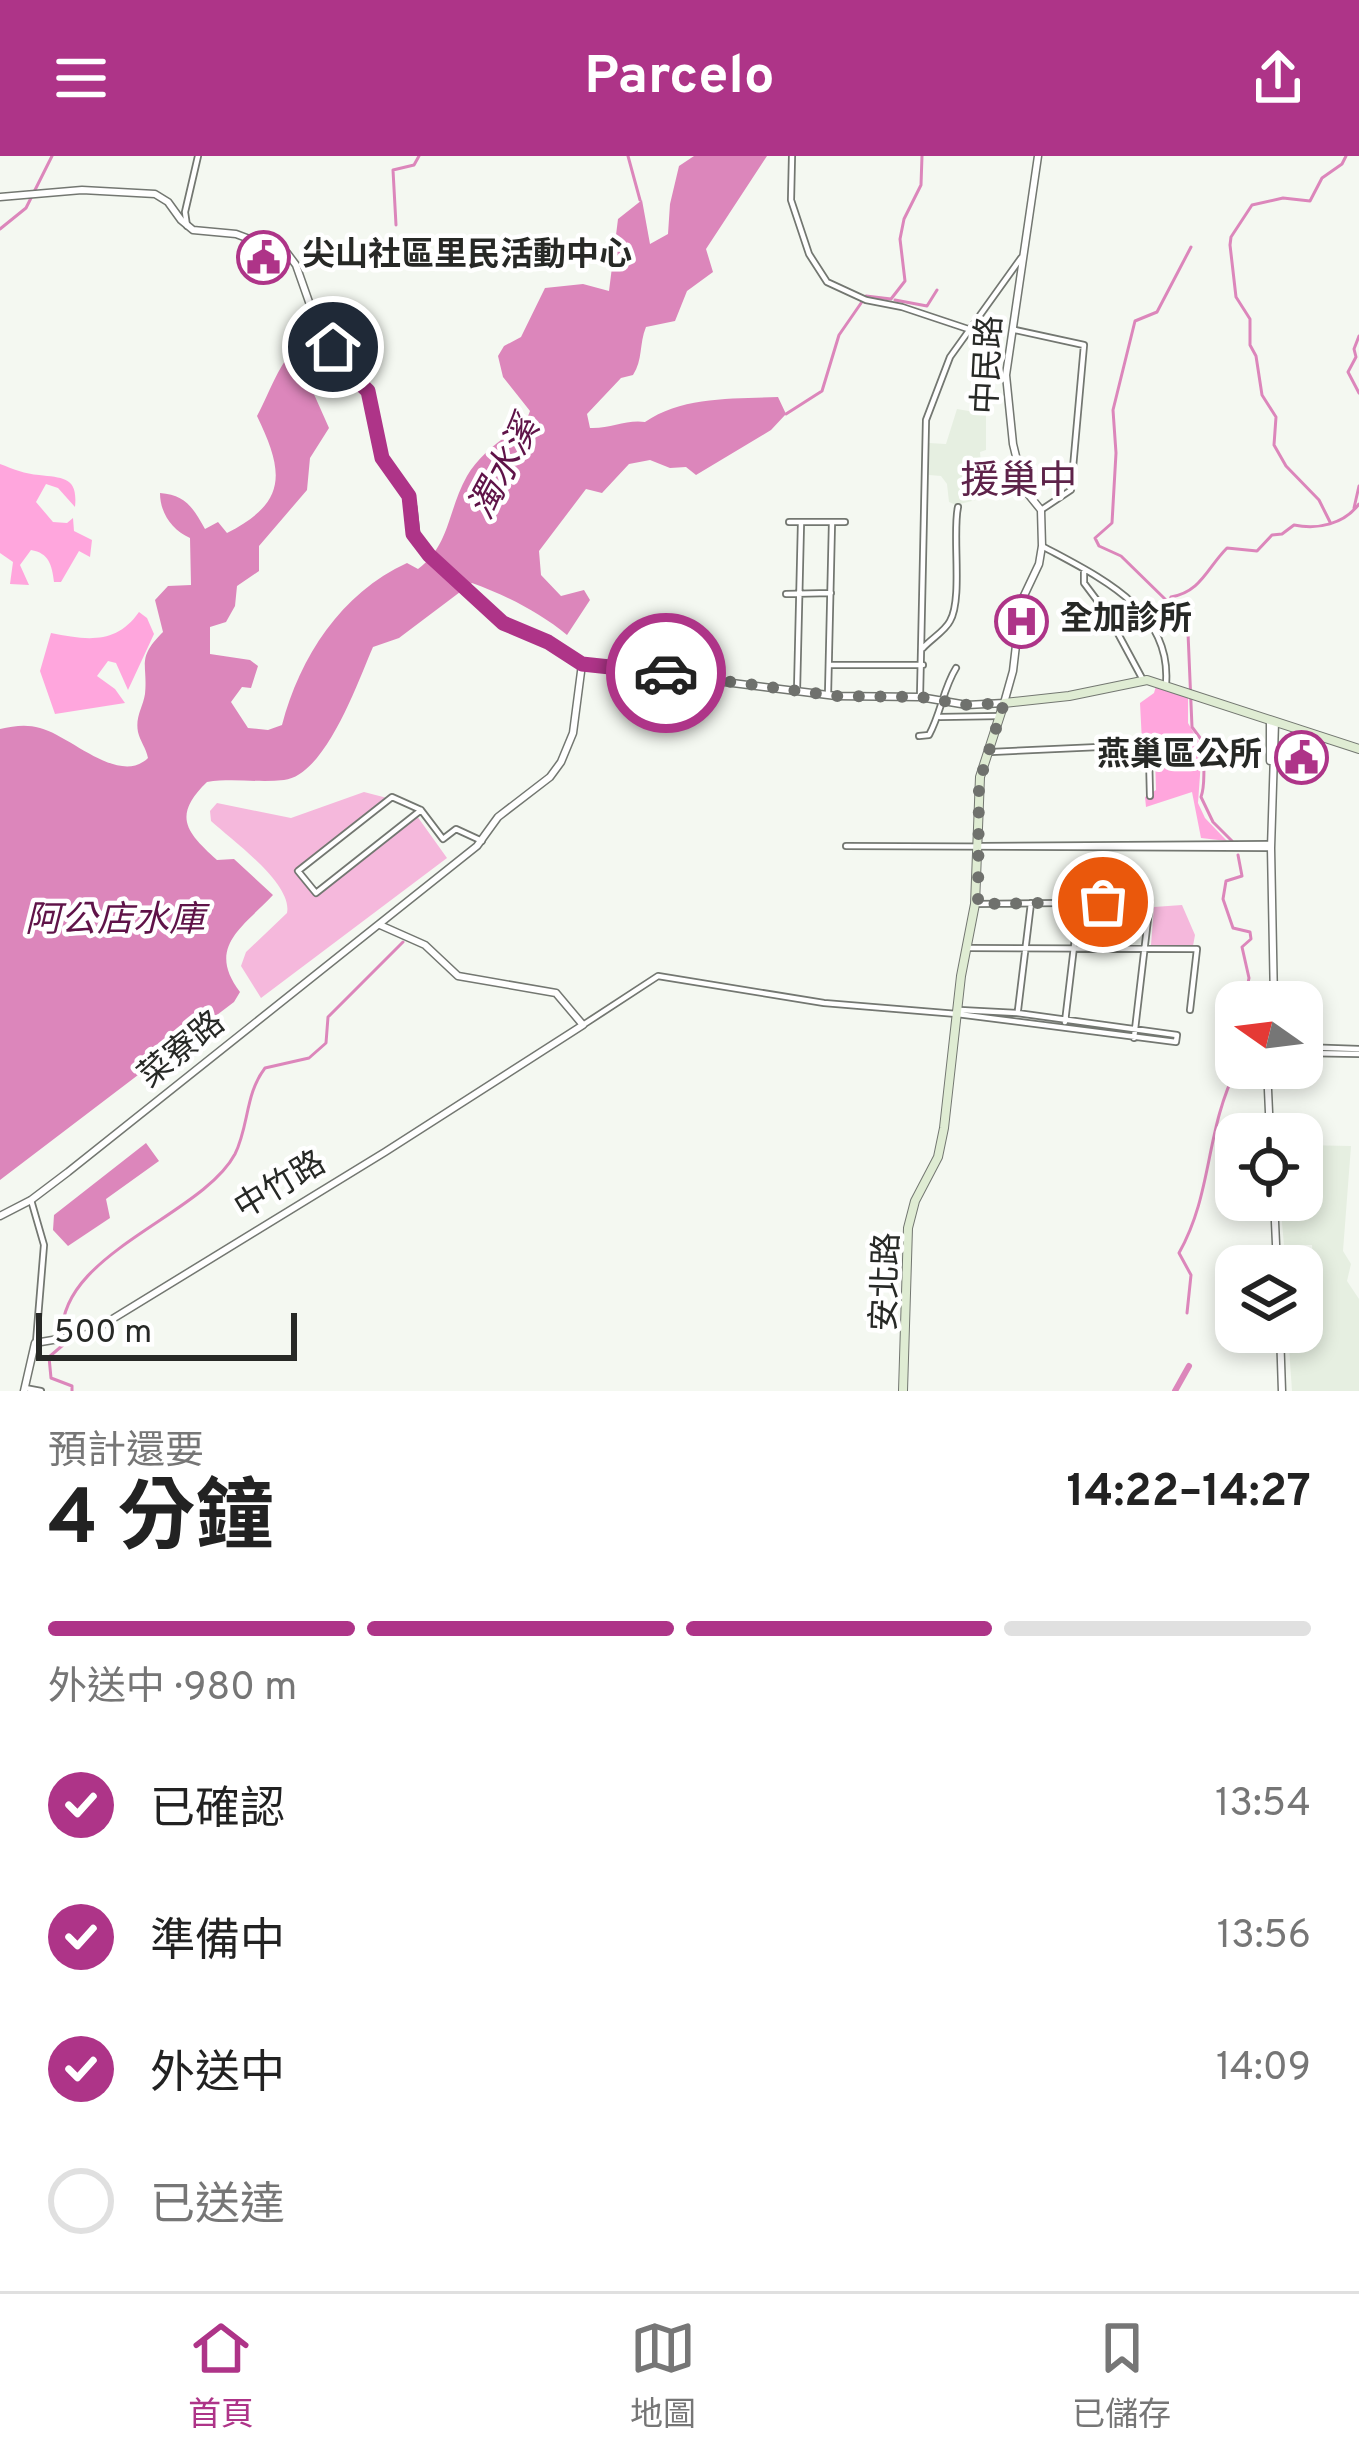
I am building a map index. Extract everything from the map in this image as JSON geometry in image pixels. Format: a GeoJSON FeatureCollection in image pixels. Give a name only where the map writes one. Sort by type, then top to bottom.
{"type":"FeatureCollection","features":[{"type":"Feature","properties":{"kind":"main road"},"geometry":{"type":"LineString","coordinates":[[1004,703],[1070,696],[1144,680],[1359,751]]}},
{"type":"Feature","properties":{"kind":"main road","name":"中民路"},"geometry":{"type":"LineString","coordinates":[[928,1180],[943,1138],[976,904],[976,807],[1004,703]]}},
{"type":"Feature","properties":{"kind":"main road","name":"安北路"},"geometry":{"type":"LineString","coordinates":[[904,1391],[908,1228],[928,1180]]}},
{"type":"Feature","properties":{"kind":"street"},"geometry":{"type":"LineString","coordinates":[[187,226],[185,212],[198,156]]}},
{"type":"Feature","properties":{"kind":"street"},"geometry":{"type":"LineString","coordinates":[[792,156],[791,200],[811,259],[826,282],[866,300],[968,329]]}},
{"type":"Feature","properties":{"kind":"street","name":"中民路"},"geometry":{"type":"LineString","coordinates":[[1004,703],[1021,602],[1042,546],[1041,510],[1022,485],[1012,438],[1006,376],[1038,156]]}},
{"type":"Feature","properties":{"kind":"street"},"geometry":{"type":"LineString","coordinates":[[0,197],[82,190],[155,194],[187,226],[236,234],[283,250],[296,265],[307,302],[345,369],[368,391],[382,458],[409,496],[413,534],[429,555],[503,623],[548,642],[582,664],[828,695],[920,697],[967,705],[1004,703]]}},
{"type":"Feature","properties":{"kind":"street"},"geometry":{"type":"LineString","coordinates":[[920,697],[926,420],[941,372],[1024,254]]}},
{"type":"Feature","properties":{"kind":"street"},"geometry":{"type":"LineString","coordinates":[[1012,329],[1084,345],[1071,490],[1041,510]]}},
{"type":"Feature","properties":{"kind":"street"},"geometry":{"type":"LineString","coordinates":[[923,648],[951,620],[958,507]]}},
{"type":"Feature","properties":{"kind":"street"},"geometry":{"type":"LineString","coordinates":[[789,522],[845,522]]}},
{"type":"Feature","properties":{"kind":"street"},"geometry":{"type":"LineString","coordinates":[[828,695],[832,522]]}},
{"type":"Feature","properties":{"kind":"street"},"geometry":{"type":"LineString","coordinates":[[797,692],[801,523]]}},
{"type":"Feature","properties":{"kind":"street"},"geometry":{"type":"LineString","coordinates":[[1042,546],[1110,585],[1154,627],[1165,645],[1166,684]]}},
{"type":"Feature","properties":{"kind":"street"},"geometry":{"type":"LineString","coordinates":[[1084,569],[1084,583],[1144,680]]}},
{"type":"Feature","properties":{"kind":"street"},"geometry":{"type":"LineString","coordinates":[[786,594],[831,593]]}},
{"type":"Feature","properties":{"kind":"street","name":"菜寮路"},"geometry":{"type":"LineString","coordinates":[[0,1216],[31,1200],[380,925],[482,841],[497,817],[550,777],[573,734],[582,664]]}},
{"type":"Feature","properties":{"kind":"street"},"geometry":{"type":"LineString","coordinates":[[830,665],[923,665]]}},
{"type":"Feature","properties":{"kind":"street"},"geometry":{"type":"LineString","coordinates":[[919,736],[929,735],[956,668]]}},
{"type":"Feature","properties":{"kind":"street"},"geometry":{"type":"LineString","coordinates":[[938,718],[1000,716]]}},
{"type":"Feature","properties":{"kind":"street"},"geometry":{"type":"LineString","coordinates":[[1273,723],[1274,981]]}},
{"type":"Feature","properties":{"kind":"street"},"geometry":{"type":"LineString","coordinates":[[988,753],[1099,747]]}},
{"type":"Feature","properties":{"kind":"street"},"geometry":{"type":"LineString","coordinates":[[1149,756],[1150,796]]}},
{"type":"Feature","properties":{"kind":"street"},"geometry":{"type":"LineString","coordinates":[[421,810],[316,893],[298,871],[392,797],[421,810],[443,838],[457,829],[482,841]]}},
{"type":"Feature","properties":{"kind":"street"},"geometry":{"type":"LineString","coordinates":[[846,845],[1271,845]]}},
{"type":"Feature","properties":{"kind":"street"},"geometry":{"type":"LineString","coordinates":[[1065,1023],[1082,888]]}},
{"type":"Feature","properties":{"kind":"street"},"geometry":{"type":"LineString","coordinates":[[976,904],[1150,902],[1135,1034]]}},
{"type":"Feature","properties":{"kind":"street"},"geometry":{"type":"LineString","coordinates":[[1016,1022],[1031,903]]}},
{"type":"Feature","properties":{"kind":"street"},"geometry":{"type":"LineString","coordinates":[[380,925],[416,939],[458,976],[560,995],[584,1024],[658,976],[824,1004],[1017,1013],[1065,1023],[1135,1034],[1180,1040],[1177,1035],[1135,1034]]}},
{"type":"Feature","properties":{"kind":"street"},"geometry":{"type":"LineString","coordinates":[[967,948],[1196,949],[1190,1010]]}},
{"type":"Feature","properties":{"kind":"street"},"geometry":{"type":"LineString","coordinates":[[960,1013],[1016,1022],[1065,1023]]}},
{"type":"Feature","properties":{"kind":"street","name":"中竹路"},"geometry":{"type":"LineString","coordinates":[[35,1343],[88,1334],[385,1153],[584,1024]]}},
{"type":"Feature","properties":{"kind":"street"},"geometry":{"type":"LineString","coordinates":[[1323,1051],[1359,1052]]}},
{"type":"Feature","properties":{"kind":"street"},"geometry":{"type":"LineString","coordinates":[[31,1200],[44,1245],[35,1343],[24,1389],[41,1391]]}},
{"type":"Feature","properties":{"kind":"street"},"geometry":{"type":"LineString","coordinates":[[1281,1353],[1282,1391]]}},
{"type":"Feature","properties":{"kind":"shaded area"},"geometry":{"type":"Polygon","coordinates":[[[957,409],[986,414],[986,450],[980,452],[984,498],[956,505],[949,502],[941,476],[929,475],[929,443],[946,444],[957,409]]]}},
{"type":"Feature","properties":{"kind":"shaded area"},"geometry":{"type":"Polygon","coordinates":[[[0,464],[72,484],[75,507],[58,488],[46,484],[36,502],[53,522],[67,523],[73,518],[74,531],[92,540],[90,557],[79,551],[61,582],[54,582],[46,557],[31,550],[20,565],[29,585],[10,584],[13,562],[0,553],[0,464]]]}},
{"type":"Feature","properties":{"kind":"shaded area"},"geometry":{"type":"Polygon","coordinates":[[[139,612],[154,634],[128,690],[116,663],[108,661],[97,676],[125,703],[55,714],[40,671],[51,633],[100,638],[120,630],[139,612]]]}},
{"type":"Feature","properties":{"kind":"shaded area"},"geometry":{"type":"Polygon","coordinates":[[[1156,686],[1188,697],[1188,723],[1202,747],[1198,803],[1227,841],[1201,838],[1192,792],[1146,807],[1145,797],[1156,790],[1155,756],[1142,742],[1140,703],[1156,686]]]}},
{"type":"Feature","properties":{"kind":"shaded area"},"geometry":{"type":"Polygon","coordinates":[[[364,792],[387,798],[296,869],[316,896],[417,816],[447,858],[261,998],[241,966],[246,952],[287,913],[286,902],[260,864],[211,821],[210,811],[217,803],[291,818],[364,792]]]}},
{"type":"Feature","properties":{"kind":"shaded area"},"geometry":{"type":"Polygon","coordinates":[[[1182,905],[1195,935],[1193,946],[1151,945],[1154,907],[1182,905]]]}},
{"type":"Feature","properties":{"kind":"shaded area"},"geometry":{"type":"Polygon","coordinates":[[[1323,1145],[1351,1146],[1343,1251],[1351,1264],[1347,1281],[1359,1299],[1359,1391],[1292,1391],[1289,1353],[1323,1353],[1323,1245],[1284,1245],[1282,1221],[1323,1221],[1323,1145]]]}},
{"type":"Feature","properties":{"kind":"water","name":"阿公店水庫"},"geometry":{"type":"Polygon","coordinates":[[[694,156],[767,156],[706,249],[713,272],[687,291],[675,321],[646,327],[633,375],[621,378],[587,414],[590,428],[645,422],[675,407],[726,399],[778,397],[786,414],[771,430],[696,475],[686,467],[670,468],[650,460],[629,464],[602,493],[586,489],[539,551],[541,575],[561,596],[584,590],[590,600],[567,635],[521,605],[472,583],[399,638],[373,647],[327,745],[299,774],[284,780],[207,782],[189,805],[191,832],[217,860],[234,859],[273,895],[240,928],[227,950],[230,976],[240,992],[234,1002],[0,1180],[0,729],[40,728],[123,766],[148,758],[138,722],[145,694],[146,655],[163,632],[155,600],[168,586],[191,585],[190,538],[168,520],[160,493],[187,504],[205,529],[218,522],[227,533],[261,510],[275,484],[275,469],[257,416],[284,362],[308,340],[314,353],[309,383],[329,428],[310,458],[307,490],[259,546],[259,571],[237,586],[235,606],[226,622],[210,627],[210,654],[250,660],[258,666],[251,688],[242,687],[231,702],[248,728],[268,730],[282,725],[300,675],[326,630],[383,576],[407,563],[418,569],[429,560],[472,468],[525,424],[530,411],[503,377],[498,356],[504,346],[521,337],[545,288],[583,284],[609,291],[618,219],[642,200],[650,244],[668,234],[679,166],[694,156]]]}},
{"type":"Feature","properties":{"kind":"water"},"geometry":{"type":"Polygon","coordinates":[[[146,1143],[159,1161],[106,1199],[110,1218],[68,1246],[53,1230],[54,1215],[146,1143]]]}},
{"type":"Feature","properties":{"kind":"waterway"},"geometry":{"type":"LineString","coordinates":[[0,229],[26,208],[52,156]]}},
{"type":"Feature","properties":{"kind":"waterway"},"geometry":{"type":"LineString","coordinates":[[396,225],[393,170],[414,165],[419,156]]}},
{"type":"Feature","properties":{"kind":"waterway"},"geometry":{"type":"LineString","coordinates":[[628,156],[640,200]]}},
{"type":"Feature","properties":{"kind":"waterway"},"geometry":{"type":"LineString","coordinates":[[786,414],[822,391],[839,335],[866,296],[891,299],[905,281],[900,239],[921,185],[922,156]]}},
{"type":"Feature","properties":{"kind":"waterway"},"geometry":{"type":"LineString","coordinates":[[1330,522],[1319,500],[1286,466],[1274,445],[1276,417],[1262,395],[1250,345],[1250,319],[1236,297],[1230,245],[1252,205],[1283,198],[1310,201],[1322,178],[1346,156]]}},
{"type":"Feature","properties":{"kind":"waterway"},"geometry":{"type":"LineString","coordinates":[[1166,600],[1095,538],[1112,523],[1113,410],[1135,321],[1157,312],[1191,247]]}},
{"type":"Feature","properties":{"kind":"waterway"},"geometry":{"type":"LineString","coordinates":[[895,300],[927,306],[937,290]]}},
{"type":"Feature","properties":{"kind":"waterway"},"geometry":{"type":"LineString","coordinates":[[308,341],[327,323]]}},
{"type":"Feature","properties":{"kind":"waterway"},"geometry":{"type":"LineString","coordinates":[[1359,336],[1348,372],[1359,393]]}},
{"type":"Feature","properties":{"kind":"waterway"},"geometry":{"type":"LineString","coordinates":[[1354,508],[1359,486]]}},
{"type":"Feature","properties":{"kind":"waterway"},"geometry":{"type":"LineString","coordinates":[[1232,841],[1213,822],[1201,797],[1209,750],[1192,727],[1188,633],[1169,603],[1171,597],[1197,585],[1227,548],[1257,551],[1272,535],[1294,525],[1330,524],[1359,504]]}},
{"type":"Feature","properties":{"kind":"waterway"},"geometry":{"type":"LineString","coordinates":[[1238,855],[1242,876],[1226,881],[1223,899],[1233,928],[1250,932],[1251,939],[1242,947],[1248,981]]}},
{"type":"Feature","properties":{"kind":"waterway"},"geometry":{"type":"LineString","coordinates":[[72,1391],[72,1386],[51,1378],[49,1357],[63,1345],[65,1314],[79,1287],[102,1262],[217,1177],[235,1154],[254,1088],[265,1068],[309,1058],[326,1043],[328,1017],[403,942]]}},
{"type":"Feature","properties":{"kind":"waterway"},"geometry":{"type":"LineString","coordinates":[[1187,1313],[1191,1275],[1179,1253],[1198,1208],[1228,1089]]}},
{"type":"Feature","properties":{"kind":"waterway"},"geometry":{"type":"LineString","coordinates":[[1175,1391],[1189,1366]]}},
{"type":"Feature","properties":{"kind":"way so far"},"geometry":{"type":"LineString","coordinates":[[666,673],[836,696],[1004,703],[979,783],[978,904],[1103,902]]}},
{"type":"Feature","properties":{"kind":"place","name":"尖山社區里民活動中心"},"geometry":{"type":"Point","coordinates":[263,257]}},
{"type":"Feature","properties":{"kind":"place","name":"全加診所"},"geometry":{"type":"Point","coordinates":[1021,621]}},
{"type":"Feature","properties":{"kind":"place","name":"燕巢區公所"},"geometry":{"type":"Point","coordinates":[1301,757]}},
{"type":"Feature","properties":{"kind":"district","name":"援巢中"},"geometry":{"type":"Point","coordinates":[1019,483]}},
{"type":"Feature","properties":{"kind":"route"},"geometry":{"type":"LineString","coordinates":[[333,347],[345,369],[368,391],[382,458],[409,496],[413,534],[429,555],[503,623],[548,642],[582,664],[666,673]]}},
{"type":"Feature","properties":{"kind":"water label","name":"濁水溪"},"geometry":{"type":"Point","coordinates":[506,469]}}]}
